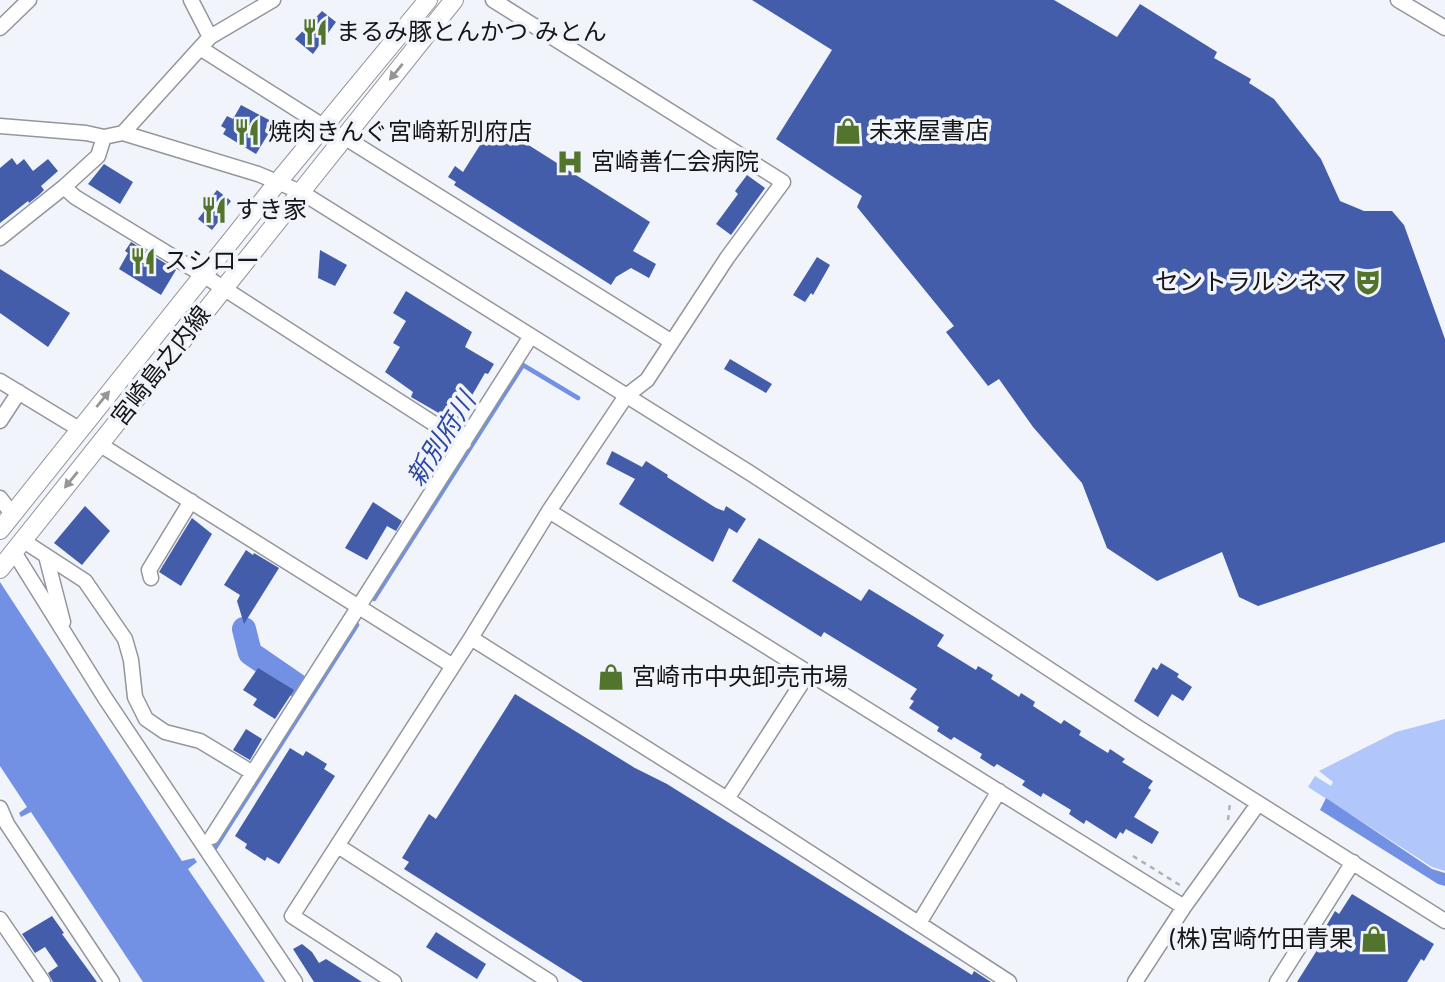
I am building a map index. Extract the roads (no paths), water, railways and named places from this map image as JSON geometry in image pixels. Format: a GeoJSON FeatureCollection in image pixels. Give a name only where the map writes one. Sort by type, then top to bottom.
{"type":"FeatureCollection","features":[{"type":"Feature","properties":{"kind":"main road","name":"宮崎島之内線"},"geometry":{"type":"LineString","coordinates":[[0,530],[323,126],[428,0]]}},
{"type":"Feature","properties":{"kind":"main road","name":"宮崎島之内線"},"geometry":{"type":"LineString","coordinates":[[0,569],[454,0]]}},
{"type":"Feature","properties":{"kind":"street"},"geometry":{"type":"LineString","coordinates":[[0,28],[29,0]]}},
{"type":"Feature","properties":{"kind":"street"},"geometry":{"type":"LineString","coordinates":[[191,0],[210,37]]}},
{"type":"Feature","properties":{"kind":"street"},"geometry":{"type":"LineString","coordinates":[[122,133],[210,37],[273,0]]}},
{"type":"Feature","properties":{"kind":"street"},"geometry":{"type":"LineString","coordinates":[[394,982],[292,916],[471,638],[549,511],[626,396],[647,380],[727,258],[783,182],[493,0]]}},
{"type":"Feature","properties":{"kind":"street"},"geometry":{"type":"LineString","coordinates":[[1398,0],[1445,28]]}},
{"type":"Feature","properties":{"kind":"street"},"geometry":{"type":"LineString","coordinates":[[200,48],[323,126]]}},
{"type":"Feature","properties":{"kind":"street"},"geometry":{"type":"LineString","coordinates":[[0,126],[104,137],[122,133],[233,166],[301,192],[899,568],[1139,728],[1442,917]]}},
{"type":"Feature","properties":{"kind":"street"},"geometry":{"type":"LineString","coordinates":[[344,136],[672,342]]}},
{"type":"Feature","properties":{"kind":"street"},"geometry":{"type":"LineString","coordinates":[[0,238],[98,156],[104,137]]}},
{"type":"Feature","properties":{"kind":"street"},"geometry":{"type":"LineString","coordinates":[[64,187],[75,197],[203,275],[464,443]]}},
{"type":"Feature","properties":{"kind":"street"},"geometry":{"type":"LineString","coordinates":[[212,837],[531,336]]}},
{"type":"Feature","properties":{"kind":"street"},"geometry":{"type":"LineString","coordinates":[[0,381],[79,429]]}},
{"type":"Feature","properties":{"kind":"street"},"geometry":{"type":"LineString","coordinates":[[0,421],[19,392]]}},
{"type":"Feature","properties":{"kind":"street"},"geometry":{"type":"LineString","coordinates":[[99,444],[453,666]]}},
{"type":"Feature","properties":{"kind":"street"},"geometry":{"type":"LineString","coordinates":[[0,498],[12,514]]}},
{"type":"Feature","properties":{"kind":"street"},"geometry":{"type":"LineString","coordinates":[[151,578],[149,570],[191,501]]}},
{"type":"Feature","properties":{"kind":"street"},"geometry":{"type":"LineString","coordinates":[[549,511],[1184,907]]}},
{"type":"Feature","properties":{"kind":"street"},"geometry":{"type":"LineString","coordinates":[[18,546],[46,556],[85,581],[125,639],[131,660],[135,697],[146,719],[165,732],[200,741],[253,773]]}},
{"type":"Feature","properties":{"kind":"street"},"geometry":{"type":"LineString","coordinates":[[18,546],[63,630],[104,698],[295,982]]}},
{"type":"Feature","properties":{"kind":"street"},"geometry":{"type":"LineString","coordinates":[[46,556],[63,630]]}},
{"type":"Feature","properties":{"kind":"street"},"geometry":{"type":"LineString","coordinates":[[471,638],[727,799],[1009,982]]}},
{"type":"Feature","properties":{"kind":"street"},"geometry":{"type":"LineString","coordinates":[[727,799],[809,672]]}},
{"type":"Feature","properties":{"kind":"street"},"geometry":{"type":"LineString","coordinates":[[919,923],[999,792]]}},
{"type":"Feature","properties":{"kind":"street"},"geometry":{"type":"LineString","coordinates":[[1135,982],[1184,907],[1258,804]]}},
{"type":"Feature","properties":{"kind":"street"},"geometry":{"type":"LineString","coordinates":[[0,808],[4,827],[112,982]]}},
{"type":"Feature","properties":{"kind":"street"},"geometry":{"type":"LineString","coordinates":[[338,846],[550,982]]}},
{"type":"Feature","properties":{"kind":"street"},"geometry":{"type":"LineString","coordinates":[[1277,982],[1353,862]]}},
{"type":"Feature","properties":{"kind":"street"},"geometry":{"type":"LineString","coordinates":[[0,919],[43,982]]}},
{"type":"Feature","properties":{"kind":"waterway","name":"新別府川"},"geometry":{"type":"LineString","coordinates":[[374,599],[523,365],[578,398]]}},
{"type":"Feature","properties":{"kind":"waterway","name":"新別府川"},"geometry":{"type":"LineString","coordinates":[[215,848],[357,625]]}},
{"type":"Feature","properties":{"kind":"waterway","name":"新別府川"},"geometry":{"type":"LineString","coordinates":[[244,629],[250,653],[298,686]]}},
{"type":"Feature","properties":{"kind":"place","name":"まるみ豚とんかつ みとん"},"geometry":{"type":"Point","coordinates":[315,32]}},
{"type":"Feature","properties":{"kind":"place","name":"未来屋書店"},"geometry":{"type":"Point","coordinates":[848,131]}},
{"type":"Feature","properties":{"kind":"place","name":"焼肉きんぐ宮崎新別府店"},"geometry":{"type":"Point","coordinates":[247,132]}},
{"type":"Feature","properties":{"kind":"place","name":"宮崎善仁会病院"},"geometry":{"type":"Point","coordinates":[570,162]}},
{"type":"Feature","properties":{"kind":"place","name":"すき家"},"geometry":{"type":"Point","coordinates":[214,210]}},
{"type":"Feature","properties":{"kind":"place","name":"スシロー"},"geometry":{"type":"Point","coordinates":[143,261]}},
{"type":"Feature","properties":{"kind":"place","name":"セントラルシネマ"},"geometry":{"type":"Point","coordinates":[1368,282]}},
{"type":"Feature","properties":{"kind":"place","name":"宮崎市中央卸売市場"},"geometry":{"type":"Point","coordinates":[611,677]}},
{"type":"Feature","properties":{"kind":"place","name":"(株)宮崎竹田青果"},"geometry":{"type":"Point","coordinates":[1374,939]}}]}
